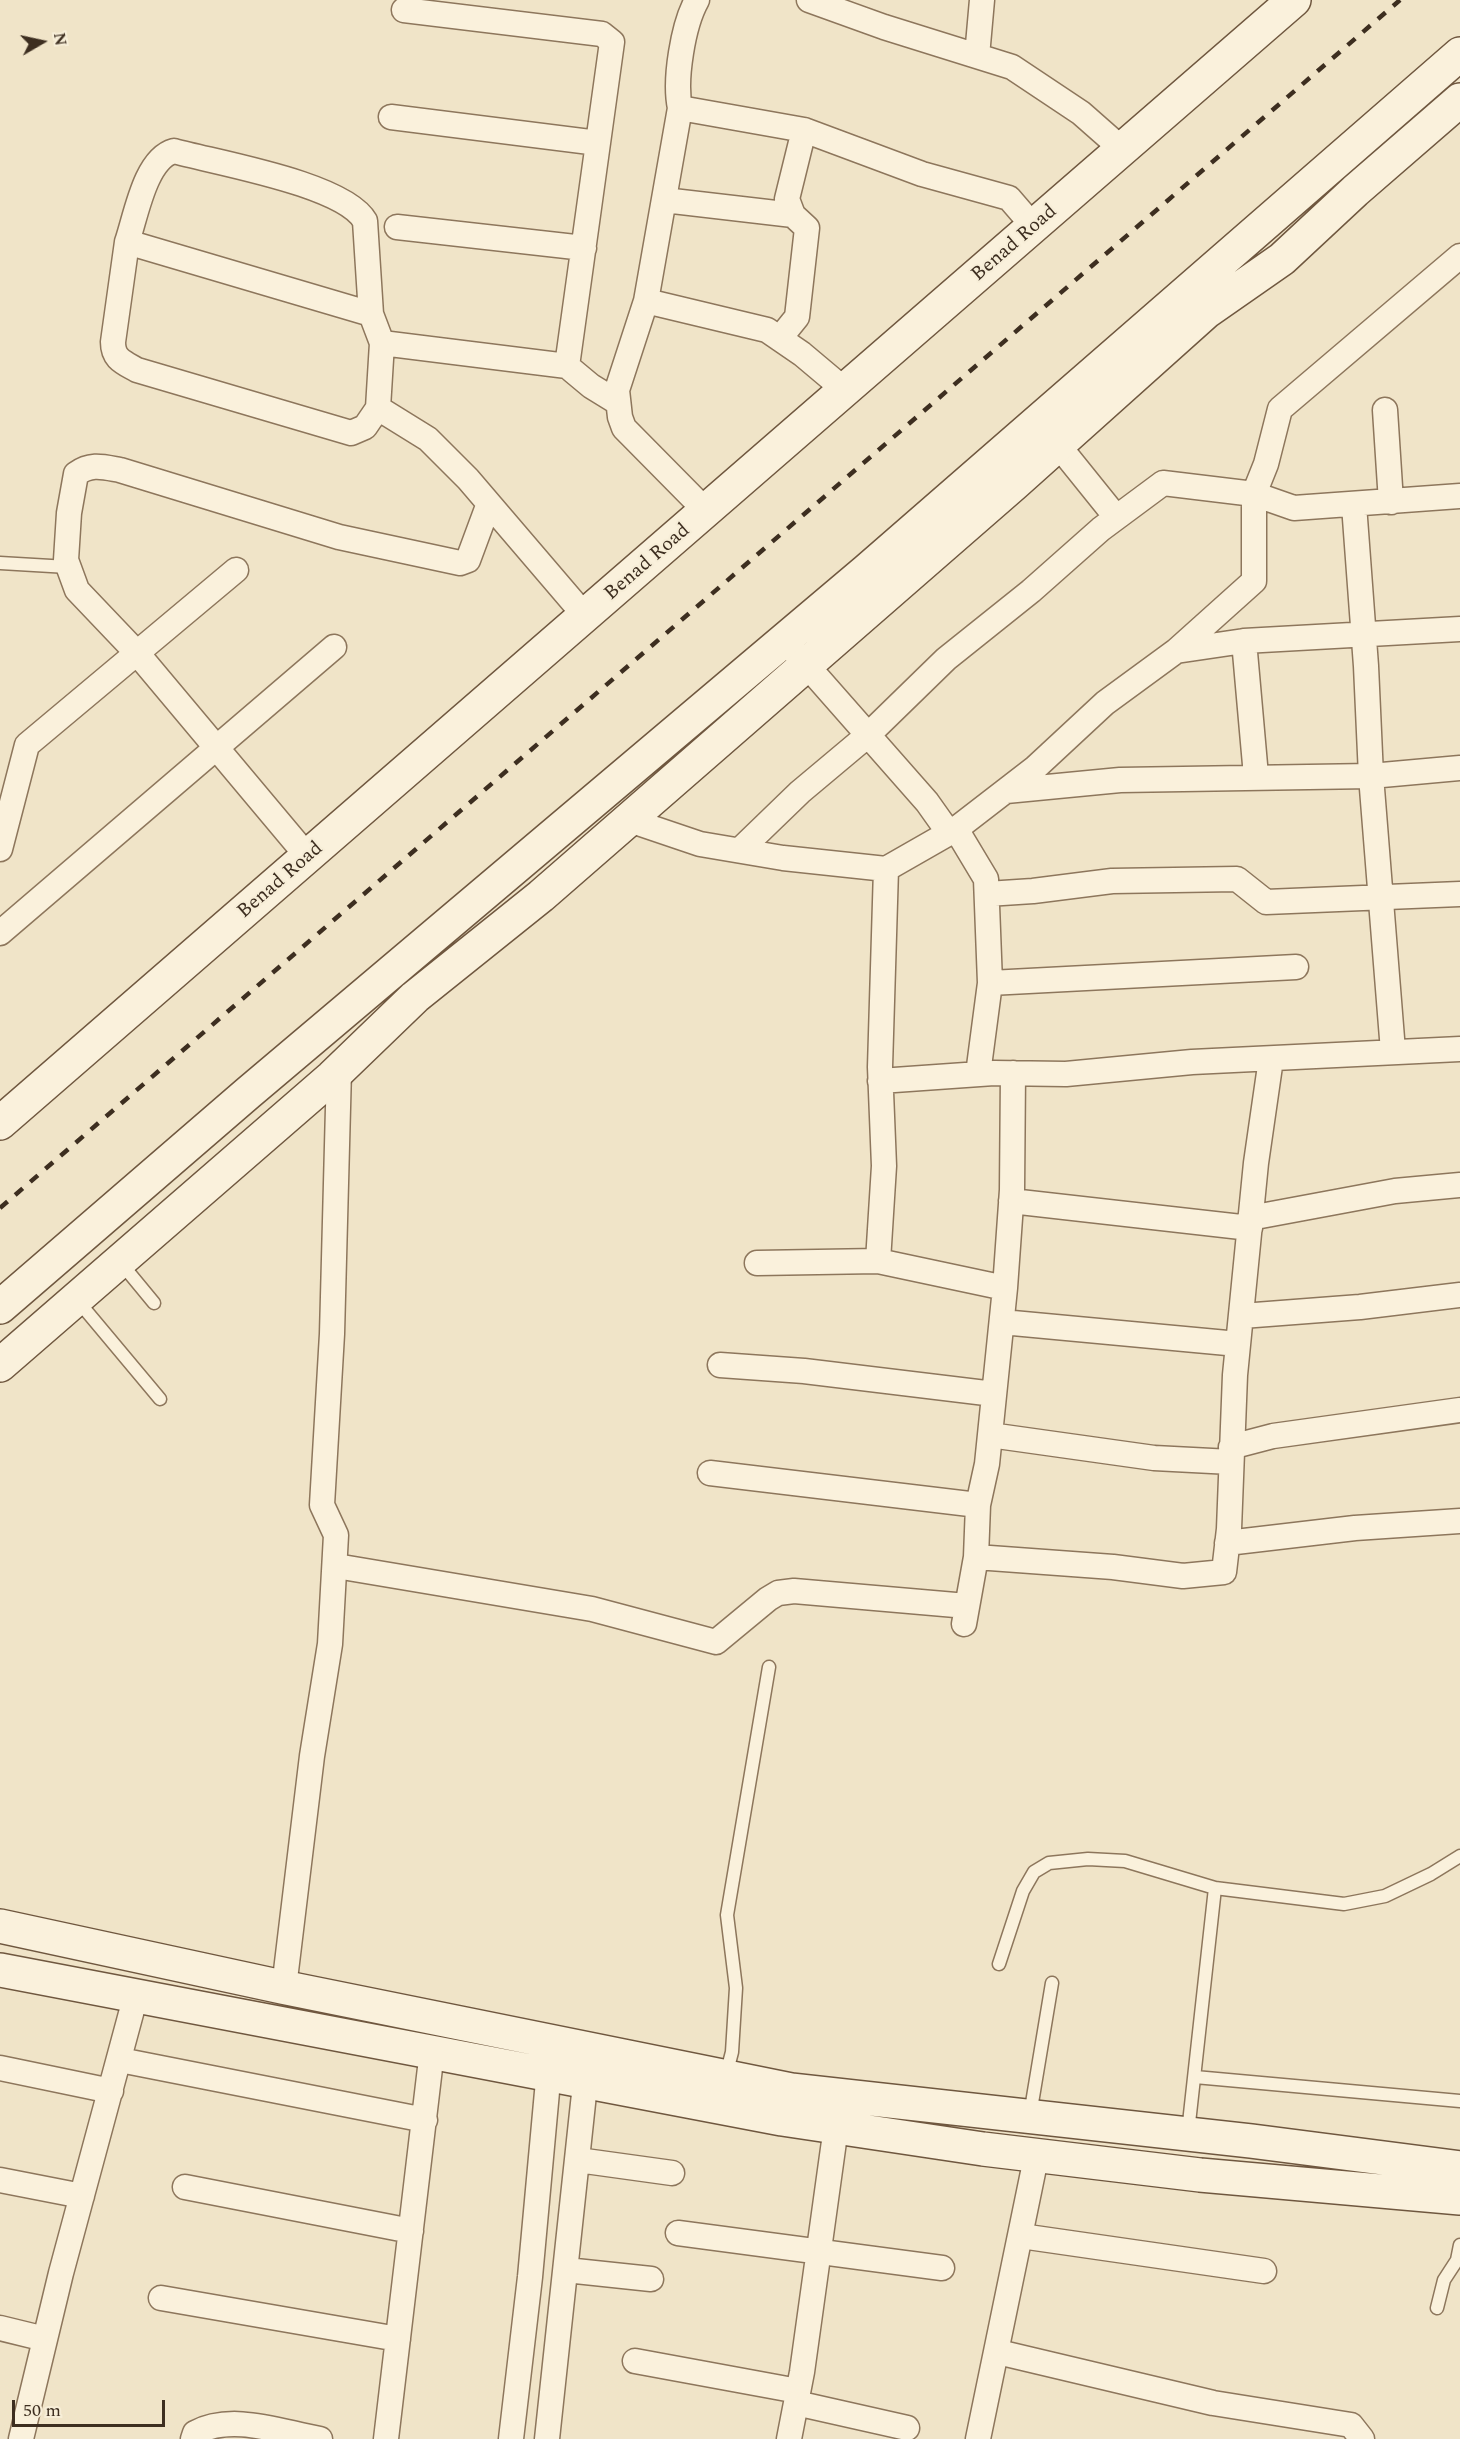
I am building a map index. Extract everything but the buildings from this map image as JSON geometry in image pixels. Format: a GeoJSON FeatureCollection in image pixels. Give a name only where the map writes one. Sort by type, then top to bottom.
{"type":"FeatureCollection","features":[{"type":"Feature","properties":{"kind":"street"},"geometry":{"type":"LineString","coordinates":[[697,0],[691,11],[678,75],[677,92],[680,108],[646,301],[617,390],[617,402],[624,428],[707,512]]}},
{"type":"Feature","properties":{"kind":"street"},"geometry":{"type":"LineString","coordinates":[[809,0],[884,27],[1012,67],[1081,113],[1123,150]]}},
{"type":"Feature","properties":{"kind":"street"},"geometry":{"type":"LineString","coordinates":[[977,56],[981,0]]}},
{"type":"Feature","properties":{"kind":"street","name":"Benad Road"},"geometry":{"type":"LineString","coordinates":[[0,1123],[707,512],[1294,0]]}},
{"type":"Feature","properties":{"kind":"street"},"geometry":{"type":"LineString","coordinates":[[404,10],[602,34],[612,42],[567,366]]}},
{"type":"Feature","properties":{"kind":"street"},"geometry":{"type":"LineString","coordinates":[[0,1365],[75,1297],[339,1070],[415,997],[541,896],[629,820],[795,652],[1460,54]]}},
{"type":"Feature","properties":{"kind":"street"},"geometry":{"type":"LineString","coordinates":[[0,1307],[248,1093],[795,652],[1058,445],[1206,312],[1282,259],[1355,191],[1460,100]]}},
{"type":"Feature","properties":{"kind":"street"},"geometry":{"type":"LineString","coordinates":[[680,108],[804,130],[922,174],[1009,198],[1034,226]]}},
{"type":"Feature","properties":{"kind":"street"},"geometry":{"type":"LineString","coordinates":[[391,117],[598,143]]}},
{"type":"Feature","properties":{"kind":"street"},"geometry":{"type":"LineString","coordinates":[[780,338],[797,317],[807,228],[793,215],[787,199],[804,130]]}},
{"type":"Feature","properties":{"kind":"street"},"geometry":{"type":"LineString","coordinates":[[174,151],[295,181],[359,210],[365,221],[371,314],[382,343],[378,408],[365,427],[351,433],[137,370],[120,360],[113,352],[113,342],[127,242],[152,169],[164,154],[174,151]]}},
{"type":"Feature","properties":{"kind":"street"},"geometry":{"type":"LineString","coordinates":[[664,200],[793,215]]}},
{"type":"Feature","properties":{"kind":"street"},"geometry":{"type":"LineString","coordinates":[[397,227],[584,248]]}},
{"type":"Feature","properties":{"kind":"street"},"geometry":{"type":"LineString","coordinates":[[127,242],[371,314]]}},
{"type":"Feature","properties":{"kind":"street"},"geometry":{"type":"LineString","coordinates":[[629,820],[700,844],[886,869],[952,831],[1035,768],[1105,703],[1176,651],[1254,581],[1254,494],[1266,464],[1280,409],[1460,256]]}},
{"type":"Feature","properties":{"kind":"street"},"geometry":{"type":"LineString","coordinates":[[646,301],[767,330],[846,391]]}},
{"type":"Feature","properties":{"kind":"street"},"geometry":{"type":"LineString","coordinates":[[382,343],[567,366],[591,386],[617,402]]}},
{"type":"Feature","properties":{"kind":"street"},"geometry":{"type":"LineString","coordinates":[[378,408],[428,440],[468,479],[488,506],[586,617]]}},
{"type":"Feature","properties":{"kind":"street"},"geometry":{"type":"LineString","coordinates":[[1385,410],[1391,502]]}},
{"type":"Feature","properties":{"kind":"street"},"geometry":{"type":"LineString","coordinates":[[1058,445],[1116,517]]}},
{"type":"Feature","properties":{"kind":"street"},"geometry":{"type":"LineString","coordinates":[[308,857],[137,653],[77,590],[68,567],[67,537],[76,474],[85,468],[98,466],[339,537],[460,563],[468,560],[488,506]]}},
{"type":"Feature","properties":{"kind":"street"},"geometry":{"type":"LineString","coordinates":[[740,850],[800,792],[868,735],[946,659],[1031,591],[1116,517],[1163,483],[1254,494],[1294,508],[1460,496]]}},
{"type":"Feature","properties":{"kind":"street"},"geometry":{"type":"LineString","coordinates":[[1353,504],[1364,636],[1371,776],[1393,1051]]}},
{"type":"Feature","properties":{"kind":"street"},"geometry":{"type":"LineString","coordinates":[[0,849],[27,745],[236,570]]}},
{"type":"Feature","properties":{"kind":"street"},"geometry":{"type":"LineString","coordinates":[[1176,651],[1244,641],[1460,629]]}},
{"type":"Feature","properties":{"kind":"street"},"geometry":{"type":"LineString","coordinates":[[1244,641],[1256,776]]}},
{"type":"Feature","properties":{"kind":"street"},"geometry":{"type":"LineString","coordinates":[[0,933],[218,749],[334,647]]}},
{"type":"Feature","properties":{"kind":"street"},"geometry":{"type":"LineString","coordinates":[[795,652],[952,831],[986,879],[990,982],[978,1074]]}},
{"type":"Feature","properties":{"kind":"street"},"geometry":{"type":"LineString","coordinates":[[1006,791],[1120,780],[1256,776],[1371,776],[1460,768]]}},
{"type":"Feature","properties":{"kind":"street"},"geometry":{"type":"LineString","coordinates":[[878,1261],[884,1166],[880,1081],[886,869]]}},
{"type":"Feature","properties":{"kind":"street"},"geometry":{"type":"LineString","coordinates":[[987,894],[1112,881],[1237,879],[1266,902],[1460,894]]}},
{"type":"Feature","properties":{"kind":"street"},"geometry":{"type":"LineString","coordinates":[[990,982],[1296,968]]}},
{"type":"Feature","properties":{"kind":"street"},"geometry":{"type":"LineString","coordinates":[[880,1081],[978,1074],[1066,1074],[1192,1062],[1460,1048]]}},
{"type":"Feature","properties":{"kind":"street"},"geometry":{"type":"LineString","coordinates":[[976,1557],[1113,1567],[1183,1576],[1224,1572],[1238,1344],[1250,1223],[1271,1059]]}},
{"type":"Feature","properties":{"kind":"street"},"geometry":{"type":"LineString","coordinates":[[282,1987],[286,1971],[312,1756],[330,1644],[331,1595],[336,1566],[335,1530],[326,1518],[322,1505],[331,1370],[339,1070]]}},
{"type":"Feature","properties":{"kind":"street"},"geometry":{"type":"LineString","coordinates":[[336,1566],[592,1610],[716,1642],[778,1593],[795,1591],[966,1615],[976,1557],[978,1504],[990,1435],[1005,1288],[1011,1201],[1013,1073]]}},
{"type":"Feature","properties":{"kind":"street"},"geometry":{"type":"LineString","coordinates":[[1011,1201],[1250,1223],[1395,1191],[1460,1185]]}},
{"type":"Feature","properties":{"kind":"street"},"geometry":{"type":"LineString","coordinates":[[757,1263],[878,1261],[1005,1288]]}},
{"type":"Feature","properties":{"kind":"street"},"geometry":{"type":"LineString","coordinates":[[1242,1316],[1360,1307],[1460,1294]]}},
{"type":"Feature","properties":{"kind":"street"},"geometry":{"type":"LineString","coordinates":[[1002,1322],[1238,1344]]}},
{"type":"Feature","properties":{"kind":"street"},"geometry":{"type":"LineString","coordinates":[[720,1365],[804,1371],[994,1394]]}},
{"type":"Feature","properties":{"kind":"street"},"geometry":{"type":"LineString","coordinates":[[990,1435],[1154,1458],[1231,1455],[1273,1436],[1460,1410]]}},
{"type":"Feature","properties":{"kind":"street"},"geometry":{"type":"LineString","coordinates":[[710,1473],[978,1504]]}},
{"type":"Feature","properties":{"kind":"street"},"geometry":{"type":"LineString","coordinates":[[1227,1543],[1356,1528],[1460,1521]]}},
{"type":"Feature","properties":{"kind":"street"},"geometry":{"type":"LineString","coordinates":[[0,1926],[282,1987],[550,2057],[983,2149],[1200,2175],[1460,2198]]}},
{"type":"Feature","properties":{"kind":"street"},"geometry":{"type":"LineString","coordinates":[[0,1970],[432,2051],[550,2057]]}},
{"type":"Feature","properties":{"kind":"street"},"geometry":{"type":"LineString","coordinates":[[21,2439],[82,2196],[136,1995]]}},
{"type":"Feature","properties":{"kind":"street"},"geometry":{"type":"LineString","coordinates":[[386,2439],[432,2051]]}},
{"type":"Feature","properties":{"kind":"street"},"geometry":{"type":"LineString","coordinates":[[511,2439],[530,2277],[550,2057]]}},
{"type":"Feature","properties":{"kind":"street"},"geometry":{"type":"LineString","coordinates":[[120,2060],[424,2120]]}},
{"type":"Feature","properties":{"kind":"street"},"geometry":{"type":"LineString","coordinates":[[587,2065],[726,2077],[819,2114],[1030,2116],[1460,2168]]}},
{"type":"Feature","properties":{"kind":"street"},"geometry":{"type":"LineString","coordinates":[[547,2439],[587,2065]]}},
{"type":"Feature","properties":{"kind":"street"},"geometry":{"type":"LineString","coordinates":[[0,2068],[111,2091]]}},
{"type":"Feature","properties":{"kind":"street"},"geometry":{"type":"LineString","coordinates":[[789,2439],[819,2252],[819,2114]]}},
{"type":"Feature","properties":{"kind":"street"},"geometry":{"type":"LineString","coordinates":[[978,2439],[998,2352],[1037,2154]]}},
{"type":"Feature","properties":{"kind":"street"},"geometry":{"type":"LineString","coordinates":[[578,2160],[672,2172]]}},
{"type":"Feature","properties":{"kind":"street"},"geometry":{"type":"LineString","coordinates":[[0,2180],[82,2196]]}},
{"type":"Feature","properties":{"kind":"street"},"geometry":{"type":"LineString","coordinates":[[185,2187],[411,2231]]}},
{"type":"Feature","properties":{"kind":"street"},"geometry":{"type":"LineString","coordinates":[[678,2233],[942,2268]]}},
{"type":"Feature","properties":{"kind":"street"},"geometry":{"type":"LineString","coordinates":[[1021,2236],[1264,2271]]}},
{"type":"Feature","properties":{"kind":"street"},"geometry":{"type":"LineString","coordinates":[[566,2270],[651,2279]]}},
{"type":"Feature","properties":{"kind":"street"},"geometry":{"type":"LineString","coordinates":[[161,2298],[398,2339]]}},
{"type":"Feature","properties":{"kind":"street"},"geometry":{"type":"LineString","coordinates":[[0,2328],[45,2339]]}},
{"type":"Feature","properties":{"kind":"street"},"geometry":{"type":"LineString","coordinates":[[998,2352],[1213,2403],[1351,2425],[1362,2439]]}},
{"type":"Feature","properties":{"kind":"street"},"geometry":{"type":"LineString","coordinates":[[635,2361],[797,2397],[907,2428]]}},
{"type":"Feature","properties":{"kind":"street"},"geometry":{"type":"LineString","coordinates":[[194,2439],[195,2433],[207,2426],[228,2422],[320,2439]]}},
{"type":"Feature","properties":{"kind":"lane"},"geometry":{"type":"LineString","coordinates":[[0,563],[68,567]]}},
{"type":"Feature","properties":{"kind":"lane"},"geometry":{"type":"LineString","coordinates":[[118,1260],[154,1303]]}},
{"type":"Feature","properties":{"kind":"lane"},"geometry":{"type":"LineString","coordinates":[[75,1297],[160,1399]]}},
{"type":"Feature","properties":{"kind":"lane"},"geometry":{"type":"LineString","coordinates":[[726,2077],[732,2052],[736,1988],[727,1915],[769,1667]]}},
{"type":"Feature","properties":{"kind":"lane"},"geometry":{"type":"LineString","coordinates":[[999,1964],[1023,1892],[1034,1872],[1049,1863],[1088,1859],[1125,1861],[1215,1888],[1344,1904],[1386,1896],[1431,1874],[1460,1856]]}},
{"type":"Feature","properties":{"kind":"lane"},"geometry":{"type":"LineString","coordinates":[[1188,2134],[1215,1888]]}},
{"type":"Feature","properties":{"kind":"lane"},"geometry":{"type":"LineString","coordinates":[[1030,2116],[1052,1983]]}},
{"type":"Feature","properties":{"kind":"lane"},"geometry":{"type":"LineString","coordinates":[[1195,2077],[1460,2101]]}},
{"type":"Feature","properties":{"kind":"lane"},"geometry":{"type":"LineString","coordinates":[[1437,2308],[1444,2280],[1457,2260],[1460,2245]]}},
{"type":"Feature","properties":{"kind":"railway"},"geometry":{"type":"LineString","coordinates":[[0,1208],[1400,0]]}}]}
